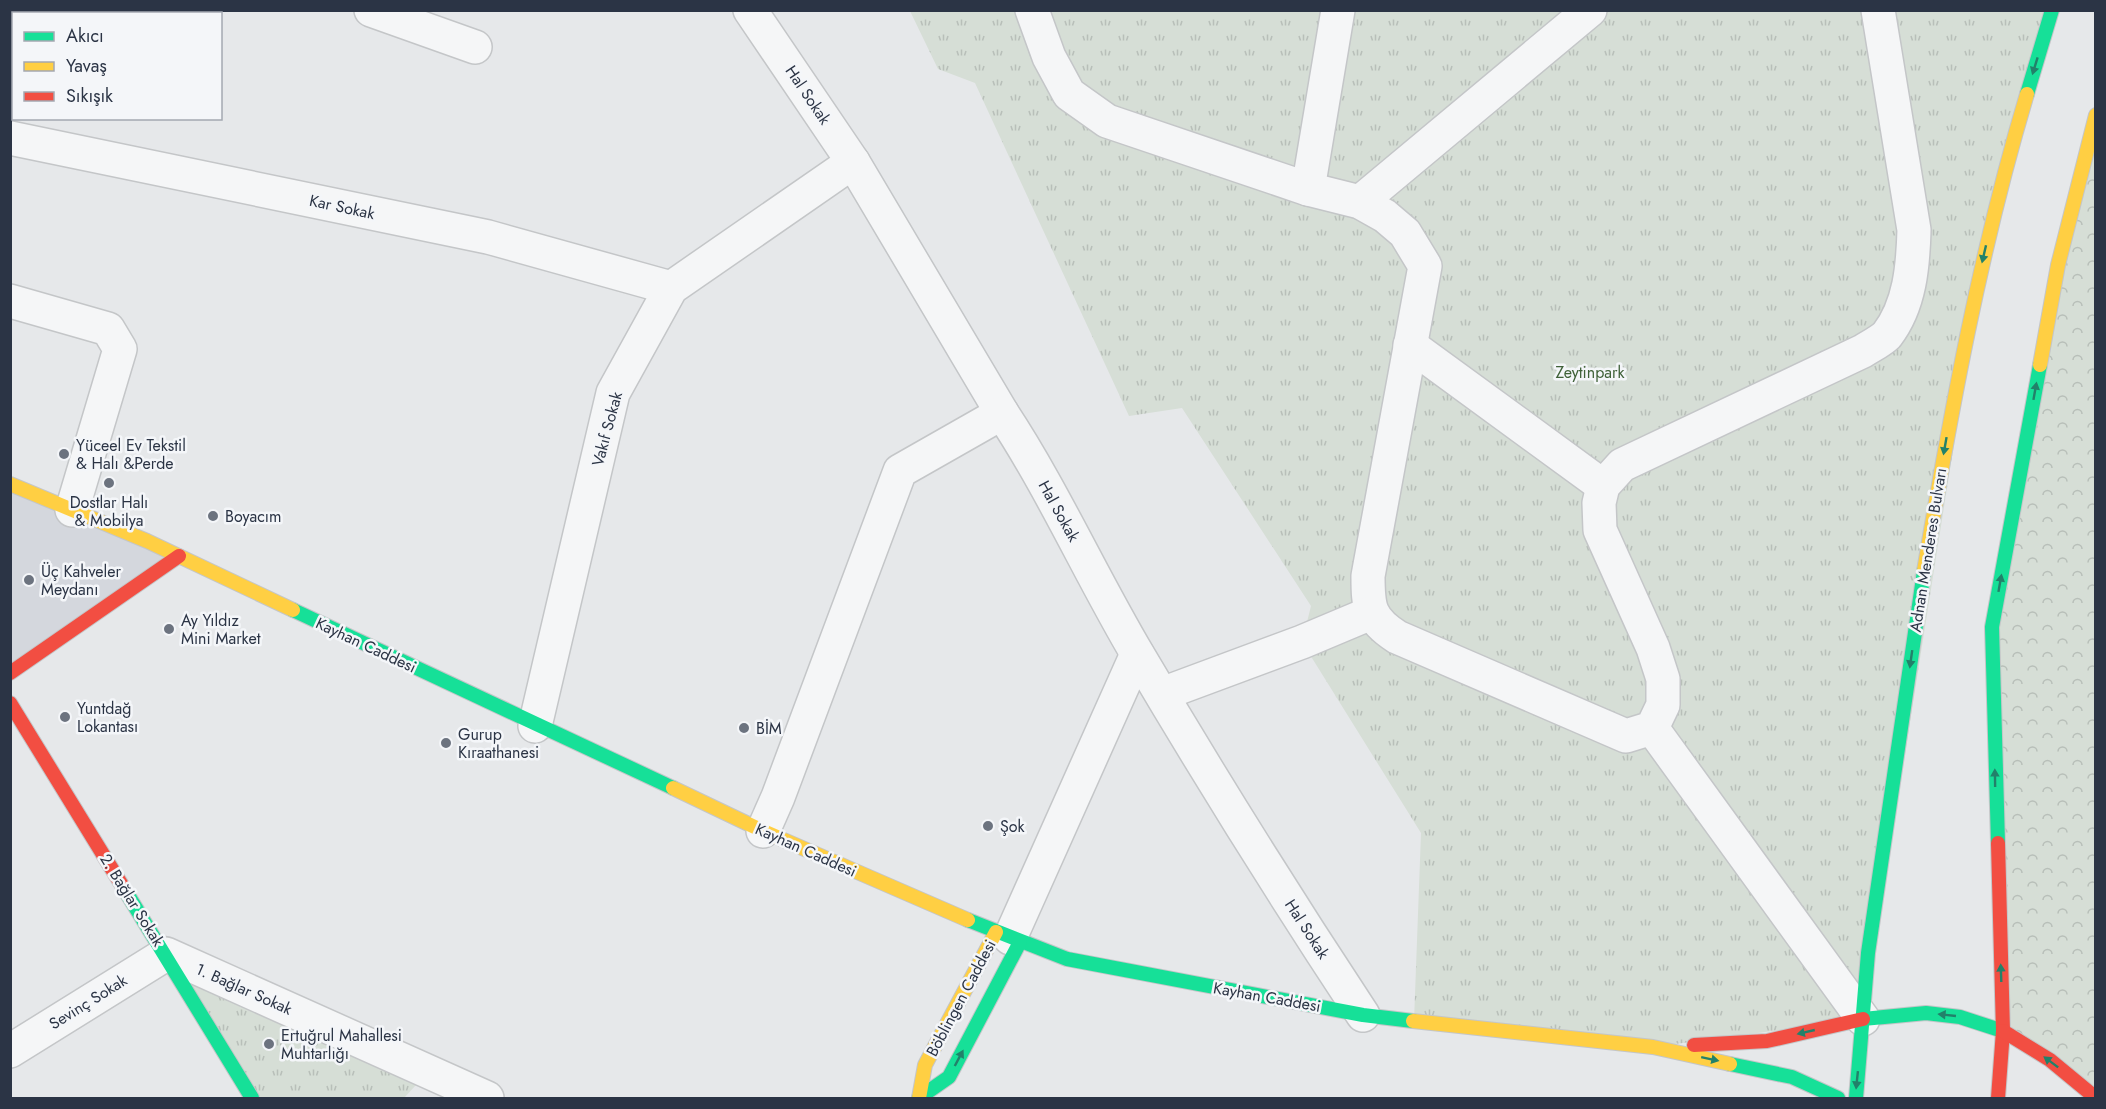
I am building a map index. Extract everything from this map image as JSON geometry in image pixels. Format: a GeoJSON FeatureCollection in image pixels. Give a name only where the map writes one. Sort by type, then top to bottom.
{"type":"FeatureCollection","features":[{"type":"Feature","properties":{"kind":"main road","name":"Adnan Menderes Bulvarı"},"geometry":{"type":"LineString","coordinates":[[1856,1098],[1868,953],[1921,587],[1953,400],[1985,248],[2052,10]]}},
{"type":"Feature","properties":{"kind":"main road"},"geometry":{"type":"LineString","coordinates":[[1998,1098],[2003,1031],[1992,627],[2058,265],[2096,115]]}},
{"type":"Feature","properties":{"kind":"main road","name":"Kayhan Caddesi"},"geometry":{"type":"LineString","coordinates":[[10,484],[179,556],[763,831],[1008,937],[1067,959],[1363,1015],[1653,1047]]}},
{"type":"Feature","properties":{"kind":"main road"},"geometry":{"type":"LineString","coordinates":[[10,673],[179,556]]}},
{"type":"Feature","properties":{"kind":"main road","name":"2. Bağlar Sokak"},"geometry":{"type":"LineString","coordinates":[[10,703],[252,1098]]}},
{"type":"Feature","properties":{"kind":"main road"},"geometry":{"type":"LineString","coordinates":[[919,1098],[949,1077],[979,1020],[1008,937]]}},
{"type":"Feature","properties":{"kind":"main road","name":"Böblingen Caddesi"},"geometry":{"type":"LineString","coordinates":[[919,1098],[925,1065],[1008,937]]}},
{"type":"Feature","properties":{"kind":"main road"},"geometry":{"type":"LineString","coordinates":[[1044,967],[1067,959]]}},
{"type":"Feature","properties":{"kind":"main road"},"geometry":{"type":"LineString","coordinates":[[979,1020],[1005,986],[1018,976]]}},
{"type":"Feature","properties":{"kind":"main road"},"geometry":{"type":"LineString","coordinates":[[1653,1047],[1767,1041],[1863,1019],[1926,1013],[1960,1017],[2003,1031],[2050,1060],[2096,1098]]}},
{"type":"Feature","properties":{"kind":"main road"},"geometry":{"type":"LineString","coordinates":[[1653,1047],[1792,1077],[1838,1098]]}},
{"type":"Feature","properties":{"kind":"street"},"geometry":{"type":"LineString","coordinates":[[371,10],[475,47]]}},
{"type":"Feature","properties":{"kind":"street","name":"Hal Sokak"},"geometry":{"type":"LineString","coordinates":[[750,10],[853,162],[1024,447],[1137,654],[1246,833],[1363,1015]]}},
{"type":"Feature","properties":{"kind":"street"},"geometry":{"type":"LineString","coordinates":[[1032,10],[1049,57],[1069,94],[1107,121],[1308,189],[1359,202],[1385,216],[1405,233],[1425,266],[1368,576],[1371,613],[1381,627],[1397,637],[1626,736],[1652,728],[1664,705],[1663,679],[1653,648],[1600,530],[1599,503],[1602,486],[1622,465],[1863,351],[1886,336],[1903,307],[1913,265],[1914,230],[1878,10]]}},
{"type":"Feature","properties":{"kind":"street"},"geometry":{"type":"LineString","coordinates":[[1308,189],[1338,10]]}},
{"type":"Feature","properties":{"kind":"street"},"geometry":{"type":"LineString","coordinates":[[1359,202],[1590,10]]}},
{"type":"Feature","properties":{"kind":"street","name":"Kar Sokak"},"geometry":{"type":"LineString","coordinates":[[10,138],[488,237],[671,288]]}},
{"type":"Feature","properties":{"kind":"street","name":"Vakıf Sokak"},"geometry":{"type":"LineString","coordinates":[[536,726],[614,393],[671,288],[853,162]]}},
{"type":"Feature","properties":{"kind":"street"},"geometry":{"type":"LineString","coordinates":[[10,301],[108,329],[120,349],[72,510]]}},
{"type":"Feature","properties":{"kind":"street"},"geometry":{"type":"LineString","coordinates":[[1410,345],[1602,486]]}},
{"type":"Feature","properties":{"kind":"street"},"geometry":{"type":"LineString","coordinates":[[763,831],[778,797],[900,471],[1002,413]]}},
{"type":"Feature","properties":{"kind":"street"},"geometry":{"type":"LineString","coordinates":[[1162,694],[1302,642],[1371,613]]}},
{"type":"Feature","properties":{"kind":"street"},"geometry":{"type":"LineString","coordinates":[[1008,937],[1137,654]]}},
{"type":"Feature","properties":{"kind":"street"},"geometry":{"type":"LineString","coordinates":[[1652,728],[1863,1019]]}},
{"type":"Feature","properties":{"kind":"street","name":"Sevinç Sokak"},"geometry":{"type":"LineString","coordinates":[[10,1051],[165,954]]}},
{"type":"Feature","properties":{"kind":"street","name":"1. Bağlar Sokak"},"geometry":{"type":"LineString","coordinates":[[165,954],[487,1098]]}},
{"type":"Feature","properties":{"kind":"shaded area"},"geometry":{"type":"Polygon","coordinates":[[[11,484],[179,556],[11,673],[11,484]]]}},
{"type":"Feature","properties":{"kind":"green space","name":"Zeytinpark"},"geometry":{"type":"Polygon","coordinates":[[[910,11],[2052,11],[1985,248],[1863,1019],[1653,1047],[1414,1021],[1421,833],[1302,642],[1311,606],[1182,408],[1129,416],[975,83],[938,69],[910,11]]]}},
{"type":"Feature","properties":{"kind":"green space"},"geometry":{"type":"Polygon","coordinates":[[[2095,115],[2095,1098],[2003,1031],[1992,627],[2095,115]]]}},
{"type":"Feature","properties":{"kind":"green space"},"geometry":{"type":"Polygon","coordinates":[[[166,954],[428,1072],[404,1098],[252,1098],[166,954]]]}},
{"type":"Feature","properties":{"kind":"traffic: fast"},"geometry":{"type":"LineString","coordinates":[[2027,94],[2052,10]]}},
{"type":"Feature","properties":{"kind":"traffic: fast"},"geometry":{"type":"LineString","coordinates":[[1998,843],[1992,627],[2040,365]]}},
{"type":"Feature","properties":{"kind":"traffic: fast"},"geometry":{"type":"LineString","coordinates":[[1856,1098],[1868,953],[1924,571]]}},
{"type":"Feature","properties":{"kind":"traffic: fast"},"geometry":{"type":"LineString","coordinates":[[293,610],[673,788]]}},
{"type":"Feature","properties":{"kind":"traffic: fast"},"geometry":{"type":"LineString","coordinates":[[123,887],[252,1098]]}},
{"type":"Feature","properties":{"kind":"traffic: fast"},"geometry":{"type":"LineString","coordinates":[[968,920],[1067,959],[1363,1015],[1413,1021]]}},
{"type":"Feature","properties":{"kind":"traffic: fast"},"geometry":{"type":"LineString","coordinates":[[919,1098],[949,1077],[1020,942]]}},
{"type":"Feature","properties":{"kind":"traffic: fast"},"geometry":{"type":"LineString","coordinates":[[1863,1019],[1926,1013],[1960,1017],[2003,1031]]}},
{"type":"Feature","properties":{"kind":"traffic: fast"},"geometry":{"type":"LineString","coordinates":[[1730,1064],[1792,1077],[1838,1098]]}},
{"type":"Feature","properties":{"kind":"traffic: slow"},"geometry":{"type":"LineString","coordinates":[[1924,571],[1968,331],[1995,212],[2027,94]]}},
{"type":"Feature","properties":{"kind":"traffic: slow"},"geometry":{"type":"LineString","coordinates":[[2040,365],[2058,265],[2096,115]]}},
{"type":"Feature","properties":{"kind":"traffic: slow"},"geometry":{"type":"LineString","coordinates":[[10,484],[147,541],[293,610]]}},
{"type":"Feature","properties":{"kind":"traffic: slow"},"geometry":{"type":"LineString","coordinates":[[673,788],[763,831],[968,920]]}},
{"type":"Feature","properties":{"kind":"traffic: slow"},"geometry":{"type":"LineString","coordinates":[[919,1098],[925,1065],[996,932]]}},
{"type":"Feature","properties":{"kind":"traffic: slow"},"geometry":{"type":"LineString","coordinates":[[1413,1021],[1653,1047],[1730,1064]]}},
{"type":"Feature","properties":{"kind":"traffic: jam"},"geometry":{"type":"LineString","coordinates":[[10,673],[179,556]]}},
{"type":"Feature","properties":{"kind":"traffic: jam"},"geometry":{"type":"LineString","coordinates":[[10,703],[123,887]]}},
{"type":"Feature","properties":{"kind":"traffic: jam"},"geometry":{"type":"LineString","coordinates":[[1998,843],[2003,1031],[1998,1098]]}},
{"type":"Feature","properties":{"kind":"traffic: jam"},"geometry":{"type":"LineString","coordinates":[[1694,1045],[1767,1041],[1863,1019]]}},
{"type":"Feature","properties":{"kind":"traffic: jam"},"geometry":{"type":"LineString","coordinates":[[2003,1031],[2050,1060],[2096,1098]]}},
{"type":"Feature","properties":{"kind":"place","name":"Yüceel Ev Tekstil & Halı &Perde"},"geometry":{"type":"Point","coordinates":[64,454]}},
{"type":"Feature","properties":{"kind":"place","name":"Dostlar Halı & Mobilya"},"geometry":{"type":"Point","coordinates":[109,483]}},
{"type":"Feature","properties":{"kind":"place","name":"Boyacım"},"geometry":{"type":"Point","coordinates":[213,516]}},
{"type":"Feature","properties":{"kind":"place","name":"Üç Kahveler Meydanı"},"geometry":{"type":"Point","coordinates":[29,580]}},
{"type":"Feature","properties":{"kind":"place","name":"Ay Yıldız Mini Market"},"geometry":{"type":"Point","coordinates":[169,629]}},
{"type":"Feature","properties":{"kind":"place","name":"Yuntdağ Lokantası"},"geometry":{"type":"Point","coordinates":[65,717]}},
{"type":"Feature","properties":{"kind":"place","name":"BİM"},"geometry":{"type":"Point","coordinates":[744,728]}},
{"type":"Feature","properties":{"kind":"place","name":"Gurup Kıraathanesi"},"geometry":{"type":"Point","coordinates":[446,743]}},
{"type":"Feature","properties":{"kind":"place","name":"Şok"},"geometry":{"type":"Point","coordinates":[988,826]}},
{"type":"Feature","properties":{"kind":"place","name":"Ertuğrul Mahallesi Muhtarlığı"},"geometry":{"type":"Point","coordinates":[269,1044]}}]}
